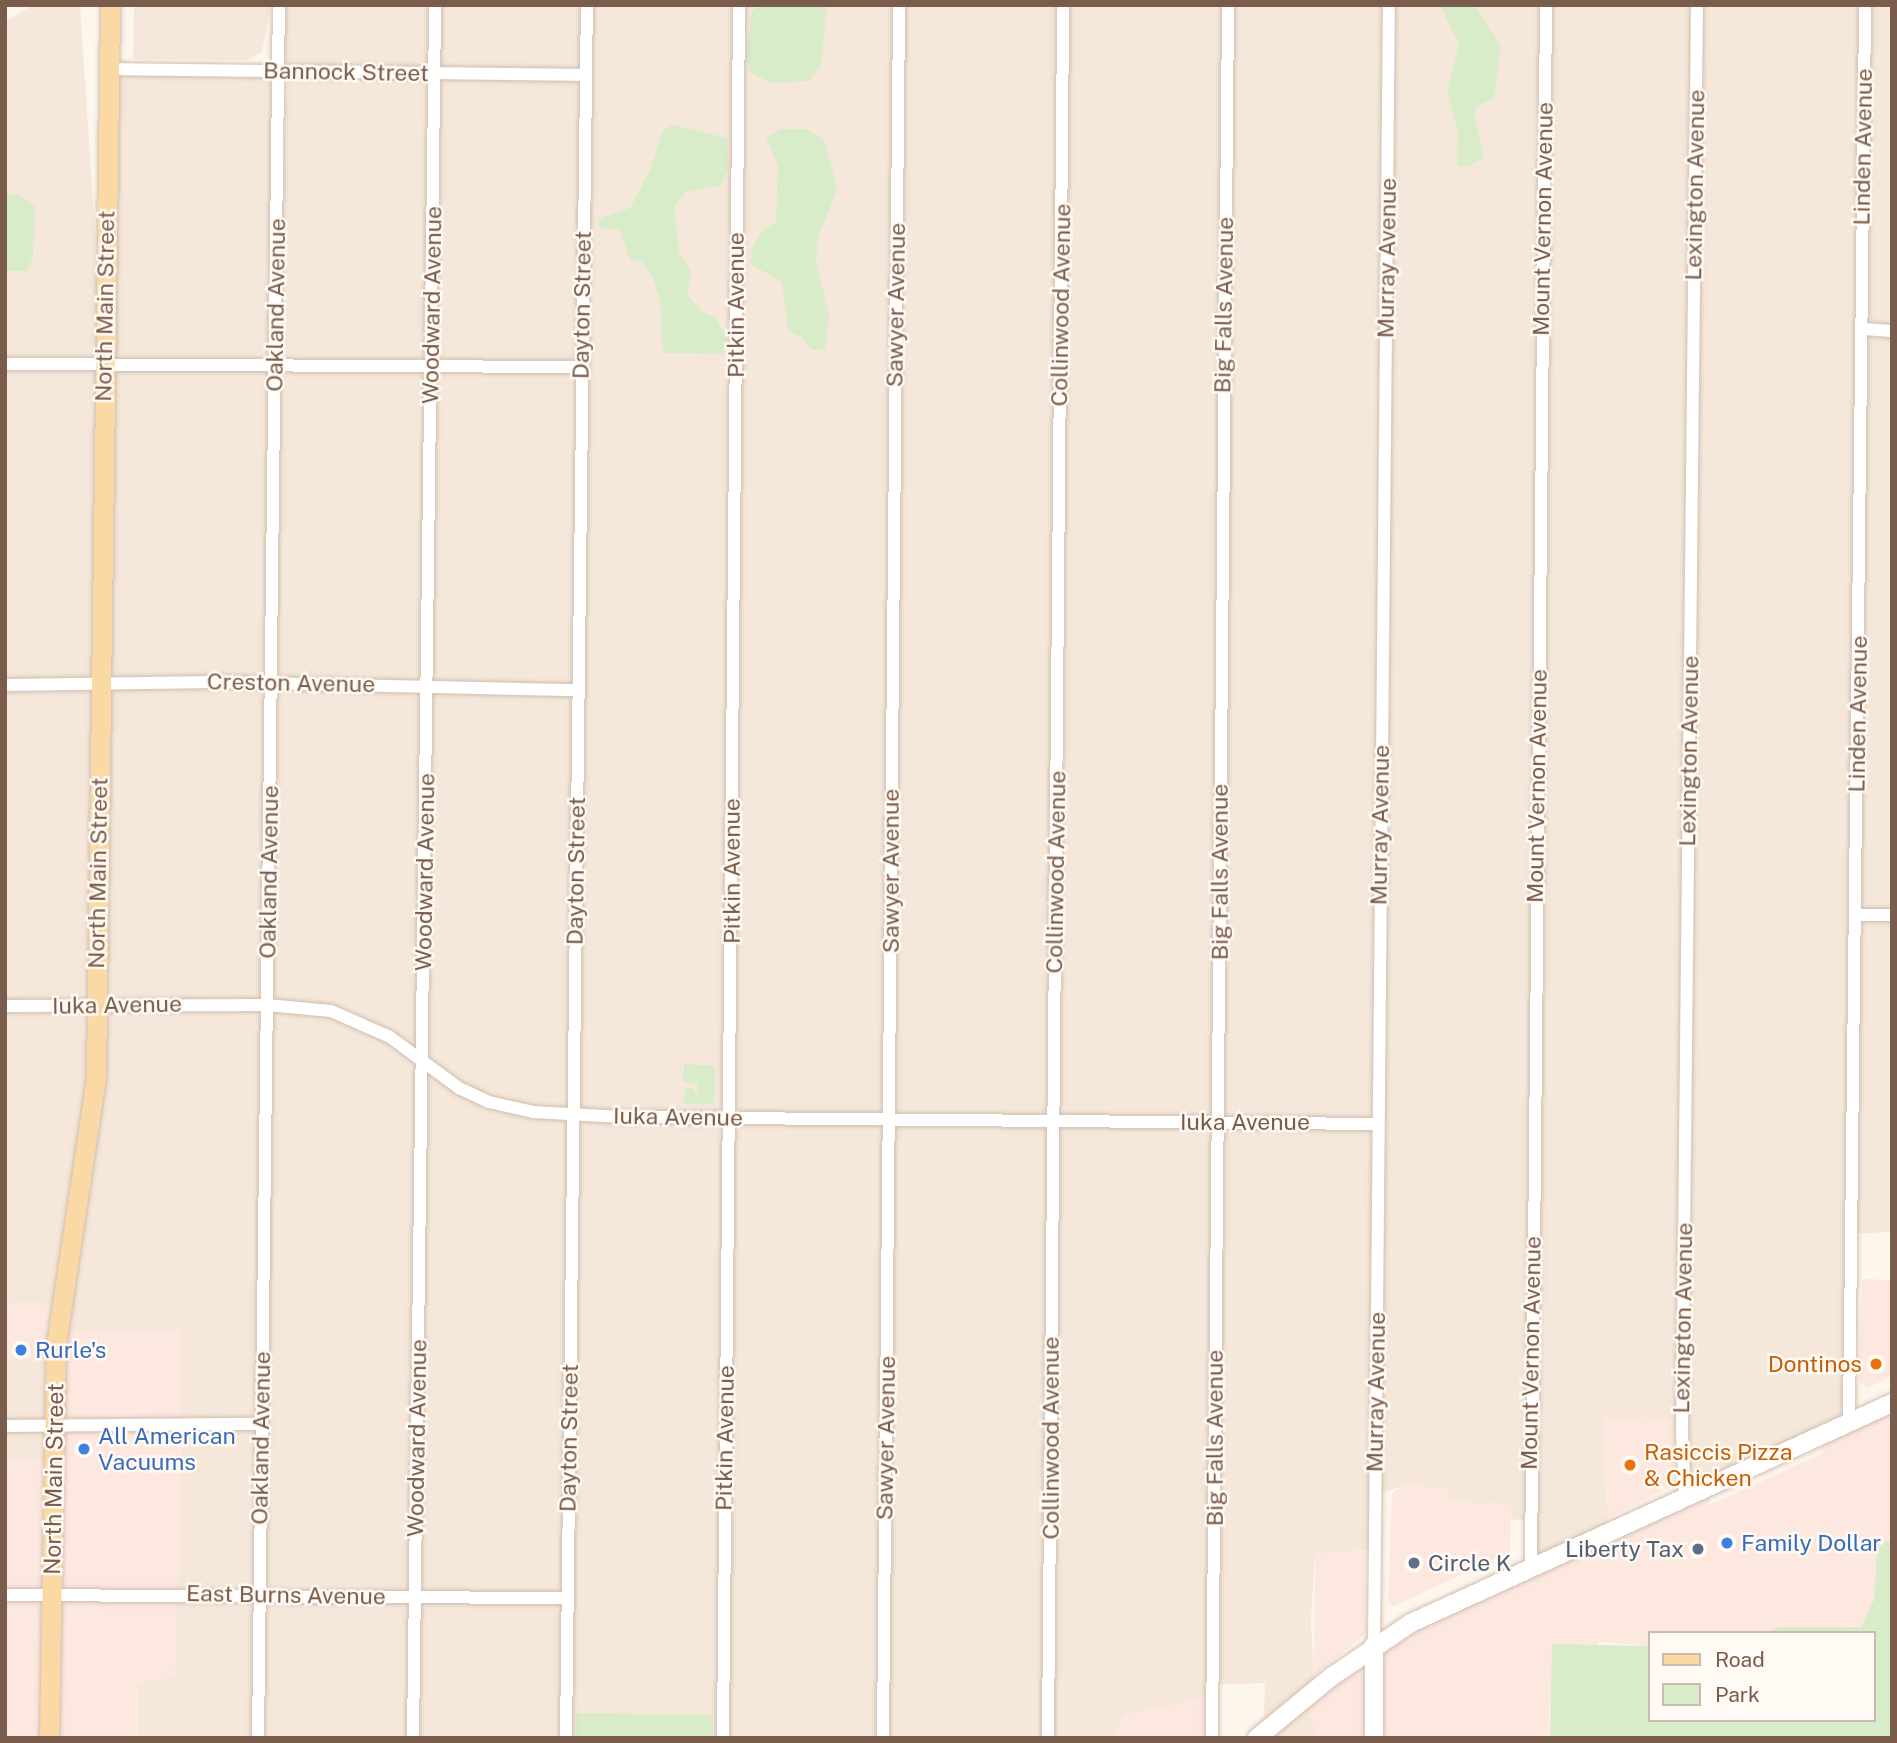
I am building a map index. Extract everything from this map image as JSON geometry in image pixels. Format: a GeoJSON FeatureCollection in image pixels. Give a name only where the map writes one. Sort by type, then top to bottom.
{"type":"FeatureCollection","features":[{"type":"Feature","properties":{"kind":"main road","name":"North Main Street"},"geometry":{"type":"LineString","coordinates":[[49,1738],[58,1315],[93,1107],[110,5]]}},
{"type":"Feature","properties":{"kind":"street","name":"Oakland Avenue"},"geometry":{"type":"LineString","coordinates":[[258,1738],[258,1424],[267,1005],[279,5]]}},
{"type":"Feature","properties":{"kind":"street","name":"Woodward Avenue"},"geometry":{"type":"LineString","coordinates":[[412,1738],[435,5]]}},
{"type":"Feature","properties":{"kind":"street","name":"Dayton Street"},"geometry":{"type":"LineString","coordinates":[[566,1738],[587,5]]}},
{"type":"Feature","properties":{"kind":"street","name":"Pitkin Avenue"},"geometry":{"type":"LineString","coordinates":[[723,1738],[739,5]]}},
{"type":"Feature","properties":{"kind":"street","name":"Sawyer Avenue"},"geometry":{"type":"LineString","coordinates":[[883,1738],[899,5]]}},
{"type":"Feature","properties":{"kind":"street","name":"Collinwood Avenue"},"geometry":{"type":"LineString","coordinates":[[1048,1738],[1063,5]]}},
{"type":"Feature","properties":{"kind":"street","name":"Big Falls Avenue"},"geometry":{"type":"LineString","coordinates":[[1212,1738],[1228,5]]}},
{"type":"Feature","properties":{"kind":"street","name":"Murray Avenue"},"geometry":{"type":"LineString","coordinates":[[1374,1645],[1389,5]]}},
{"type":"Feature","properties":{"kind":"street","name":"Mount Vernon Avenue"},"geometry":{"type":"LineString","coordinates":[[1531,1567],[1546,5]]}},
{"type":"Feature","properties":{"kind":"street","name":"Lexington Avenue"},"geometry":{"type":"LineString","coordinates":[[1685,1497],[1681,1453],[1697,5]]}},
{"type":"Feature","properties":{"kind":"street","name":"Linden Avenue"},"geometry":{"type":"LineString","coordinates":[[1849,1422],[1850,1117],[1857,915],[1865,5]]}},
{"type":"Feature","properties":{"kind":"street","name":"Bannock Street"},"geometry":{"type":"LineString","coordinates":[[108,69],[585,75]]}},
{"type":"Feature","properties":{"kind":"street"},"geometry":{"type":"LineString","coordinates":[[1863,328],[1892,331]]}},
{"type":"Feature","properties":{"kind":"street"},"geometry":{"type":"LineString","coordinates":[[5,363],[431,363],[582,367]]}},
{"type":"Feature","properties":{"kind":"street","name":"Creston Avenue"},"geometry":{"type":"LineString","coordinates":[[5,685],[271,683],[578,690]]}},
{"type":"Feature","properties":{"kind":"street"},"geometry":{"type":"LineString","coordinates":[[1857,915],[1892,915]]}},
{"type":"Feature","properties":{"kind":"street","name":"Iuka Avenue"},"geometry":{"type":"LineString","coordinates":[[5,1006],[267,1005],[311,1008],[351,1017],[390,1037],[459,1088],[489,1102],[518,1111],[573,1116],[1377,1124]]}},
{"type":"Feature","properties":{"kind":"street"},"geometry":{"type":"LineString","coordinates":[[1257,1738],[1374,1645],[1531,1567],[1892,1403]]}},
{"type":"Feature","properties":{"kind":"street"},"geometry":{"type":"LineString","coordinates":[[5,1426],[258,1424]]}},
{"type":"Feature","properties":{"kind":"street","name":"East Burns Avenue"},"geometry":{"type":"LineString","coordinates":[[5,1595],[566,1598]]}},
{"type":"Feature","properties":{"kind":"street"},"geometry":{"type":"LineString","coordinates":[[1374,1645],[1374,1738]]}},
{"type":"Feature","properties":{"kind":"shaded area"},"geometry":{"type":"Polygon","coordinates":[[[32,5],[80,5],[103,352],[108,69],[278,72],[278,256],[287,91],[282,5],[1892,5],[1892,1232],[1849,1234],[1849,1422],[1685,1498],[1682,1418],[1604,1419],[1608,1533],[1531,1567],[1529,1521],[1511,1519],[1511,1504],[1448,1502],[1448,1488],[1402,1486],[1375,1495],[1374,1549],[1315,1554],[1311,1621],[1315,1690],[1263,1733],[1265,1683],[1213,1685],[1213,1696],[1124,1716],[1114,1738],[138,1738],[138,1682],[175,1676],[181,1332],[61,1330],[60,1304],[5,1303],[5,22],[32,5]]]}},
{"type":"Feature","properties":{"kind":"shaded area"},"geometry":{"type":"Polygon","coordinates":[[[134,5],[271,5],[262,52],[247,60],[133,59],[134,5]]]}},
{"type":"Feature","properties":{"kind":"shaded area"},"geometry":{"type":"Polygon","coordinates":[[[1862,1279],[1892,1280],[1892,1376],[1868,1388],[1859,1382],[1862,1279]]]}},
{"type":"Feature","properties":{"kind":"shaded area"},"geometry":{"type":"Polygon","coordinates":[[[5,1303],[60,1304],[59,1359],[5,1358],[5,1303]]]}},
{"type":"Feature","properties":{"kind":"shaded area"},"geometry":{"type":"Polygon","coordinates":[[[61,1330],[181,1330],[181,1423],[61,1423],[61,1330]]]}},
{"type":"Feature","properties":{"kind":"shaded area"},"geometry":{"type":"Polygon","coordinates":[[[5,1358],[56,1358],[56,1461],[5,1461],[5,1358]]]}},
{"type":"Feature","properties":{"kind":"shaded area"},"geometry":{"type":"Polygon","coordinates":[[[1892,1409],[1892,1540],[1877,1546],[1874,1599],[1861,1627],[1846,1626],[1846,1631],[1648,1631],[1648,1646],[1599,1642],[1549,1706],[1550,1738],[1374,1738],[1374,1645],[1712,1485],[1709,1505],[1822,1454],[1821,1442],[1892,1409]]]}},
{"type":"Feature","properties":{"kind":"shaded area"},"geometry":{"type":"Polygon","coordinates":[[[1675,1418],[1674,1485],[1607,1519],[1604,1419],[1675,1418]]]}},
{"type":"Feature","properties":{"kind":"shaded area"},"geometry":{"type":"Polygon","coordinates":[[[54,1425],[183,1425],[175,1676],[138,1682],[138,1738],[5,1738],[5,1461],[53,1460],[54,1425]]]}},
{"type":"Feature","properties":{"kind":"shaded area"},"geometry":{"type":"Polygon","coordinates":[[[1402,1486],[1448,1487],[1448,1502],[1511,1504],[1510,1552],[1394,1606],[1388,1602],[1392,1493],[1402,1486]]]}},
{"type":"Feature","properties":{"kind":"shaded area"},"geometry":{"type":"Polygon","coordinates":[[[1365,1550],[1366,1633],[1314,1676],[1315,1553],[1365,1550]]]}},
{"type":"Feature","properties":{"kind":"shaded area"},"geometry":{"type":"Polygon","coordinates":[[[1371,1650],[1370,1738],[1318,1738],[1306,1702],[1371,1650]]]}},
{"type":"Feature","properties":{"kind":"shaded area"},"geometry":{"type":"Polygon","coordinates":[[[1209,1696],[1208,1738],[1114,1738],[1124,1716],[1209,1696]]]}},
{"type":"Feature","properties":{"kind":"shaded area"},"geometry":{"type":"Polygon","coordinates":[[[1306,1702],[1318,1738],[1264,1738],[1306,1702]]]}},
{"type":"Feature","properties":{"kind":"green space"},"geometry":{"type":"Polygon","coordinates":[[[758,5],[827,5],[821,65],[810,81],[771,83],[751,73],[746,57],[752,11],[758,5]]]}},
{"type":"Feature","properties":{"kind":"green space"},"geometry":{"type":"Polygon","coordinates":[[[1440,5],[1475,5],[1501,47],[1494,98],[1479,105],[1474,113],[1484,158],[1467,167],[1457,165],[1458,131],[1447,90],[1459,45],[1440,5]]]}},
{"type":"Feature","properties":{"kind":"green space"},"geometry":{"type":"Polygon","coordinates":[[[673,125],[727,138],[729,167],[721,185],[686,192],[674,206],[679,252],[691,271],[688,296],[703,312],[715,317],[727,340],[723,354],[663,353],[660,299],[653,279],[642,261],[630,260],[620,230],[599,228],[598,219],[630,208],[650,170],[663,130],[673,125]]]}},
{"type":"Feature","properties":{"kind":"green space"},"geometry":{"type":"Polygon","coordinates":[[[781,129],[806,129],[824,139],[837,189],[818,238],[816,261],[829,314],[825,350],[811,350],[801,337],[788,330],[782,282],[750,264],[752,248],[761,232],[776,222],[778,166],[766,137],[781,129]]]}},
{"type":"Feature","properties":{"kind":"green space"},"geometry":{"type":"Polygon","coordinates":[[[5,194],[19,195],[35,206],[33,257],[27,271],[5,271],[5,194]]]}},
{"type":"Feature","properties":{"kind":"green space"},"geometry":{"type":"Polygon","coordinates":[[[684,1064],[715,1066],[714,1104],[683,1104],[685,1089],[692,1088],[698,1096],[697,1084],[683,1082],[684,1064]]]}},
{"type":"Feature","properties":{"kind":"green space"},"geometry":{"type":"Polygon","coordinates":[[[1892,1540],[1892,1738],[1550,1738],[1552,1644],[1648,1646],[1648,1722],[1876,1722],[1876,1631],[1771,1631],[1779,1627],[1861,1627],[1874,1599],[1877,1546],[1892,1540]]]}},
{"type":"Feature","properties":{"kind":"green space"},"geometry":{"type":"Polygon","coordinates":[[[576,1713],[712,1715],[712,1738],[576,1738],[576,1713]]]}},
{"type":"Feature","properties":{"kind":"place","name":"Rurle's"},"geometry":{"type":"Point","coordinates":[21,1350]}},
{"type":"Feature","properties":{"kind":"place","name":"Dontinos"},"geometry":{"type":"Point","coordinates":[1876,1364]}},
{"type":"Feature","properties":{"kind":"place","name":"All American Vacuums"},"geometry":{"type":"Point","coordinates":[84,1449]}},
{"type":"Feature","properties":{"kind":"place","name":"Rasiccis Pizza & Chicken"},"geometry":{"type":"Point","coordinates":[1630,1465]}},
{"type":"Feature","properties":{"kind":"place","name":"Family Dollar"},"geometry":{"type":"Point","coordinates":[1727,1543]}},
{"type":"Feature","properties":{"kind":"place","name":"Liberty Tax"},"geometry":{"type":"Point","coordinates":[1698,1549]}},
{"type":"Feature","properties":{"kind":"place","name":"Circle K"},"geometry":{"type":"Point","coordinates":[1414,1563]}}]}
